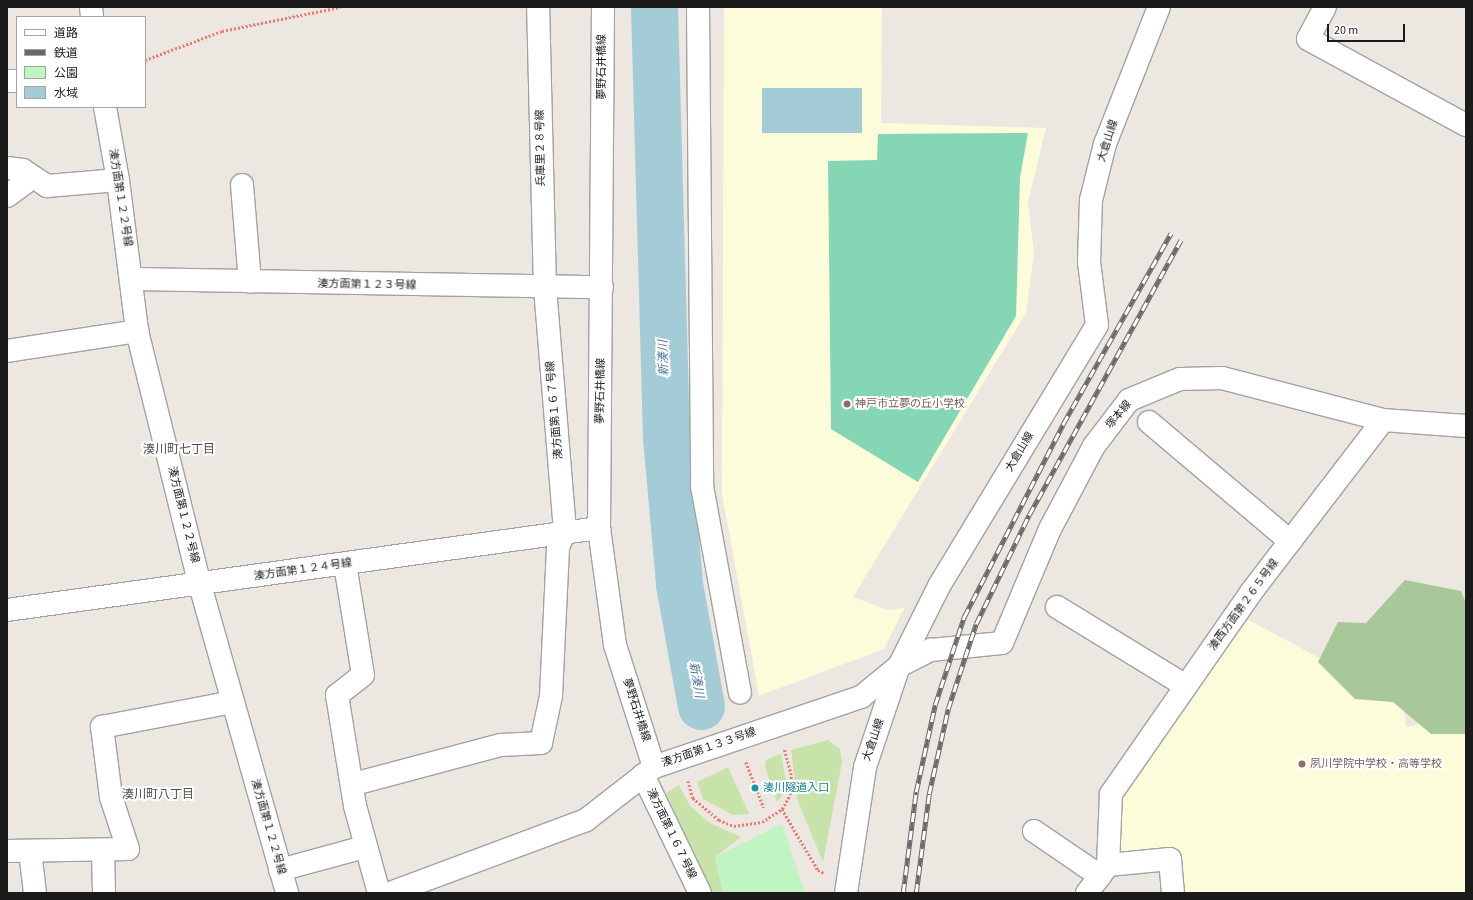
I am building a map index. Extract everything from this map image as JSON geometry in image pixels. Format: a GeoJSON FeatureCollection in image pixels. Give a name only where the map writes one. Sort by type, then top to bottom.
{"type":"FeatureCollection","features":[{"type":"Feature","properties":{"kind":"street","name":"兵庫里２８号線"},"geometry":{"type":"LineString","coordinates":[[538,7],[544,289]]}},
{"type":"Feature","properties":{"kind":"street","name":"夢野石井橋線"},"geometry":{"type":"LineString","coordinates":[[603,7],[599,528],[615,645],[648,771]]}},
{"type":"Feature","properties":{"kind":"street"},"geometry":{"type":"LineString","coordinates":[[698,7],[702,486],[740,693]]}},
{"type":"Feature","properties":{"kind":"street","name":"大倉山線"},"geometry":{"type":"LineString","coordinates":[[846,893],[865,767],[900,666],[939,586],[1097,325],[1088,262],[1092,200],[1105,144],[1159,7]]}},
{"type":"Feature","properties":{"kind":"street"},"geometry":{"type":"LineString","coordinates":[[1325,7],[1308,39],[1466,125]]}},
{"type":"Feature","properties":{"kind":"street","name":"湊方面第１２２号線"},"geometry":{"type":"LineString","coordinates":[[105,108],[118,180],[137,331],[200,585],[287,893]]}},
{"type":"Feature","properties":{"kind":"street"},"geometry":{"type":"LineString","coordinates":[[7,168],[23,170],[47,186],[118,180]]}},
{"type":"Feature","properties":{"kind":"street"},"geometry":{"type":"LineString","coordinates":[[7,196],[33,177]]}},
{"type":"Feature","properties":{"kind":"street"},"geometry":{"type":"LineString","coordinates":[[242,185],[250,282]]}},
{"type":"Feature","properties":{"kind":"street","name":"湊方面第１２３号線"},"geometry":{"type":"LineString","coordinates":[[131,279],[544,289],[602,287]]}},
{"type":"Feature","properties":{"kind":"street","name":"湊方面第１６７号線"},"geometry":{"type":"LineString","coordinates":[[544,289],[565,531]]}},
{"type":"Feature","properties":{"kind":"street"},"geometry":{"type":"LineString","coordinates":[[7,351],[137,331]]}},
{"type":"Feature","properties":{"kind":"street","name":"塚本線"},"geometry":{"type":"LineString","coordinates":[[900,666],[931,650],[1002,643],[1050,529],[1094,446],[1129,400],[1180,379],[1222,378],[1383,420],[1466,426]]}},
{"type":"Feature","properties":{"kind":"street","name":"湊西方面第２６５号線"},"geometry":{"type":"LineString","coordinates":[[1104,871],[1111,794],[1290,541],[1383,420]]}},
{"type":"Feature","properties":{"kind":"street"},"geometry":{"type":"LineString","coordinates":[[1149,422],[1290,541]]}},
{"type":"Feature","properties":{"kind":"street","name":"湊方面第１２４号線"},"geometry":{"type":"LineString","coordinates":[[7,610],[200,585],[565,531],[599,528]]}},
{"type":"Feature","properties":{"kind":"street"},"geometry":{"type":"LineString","coordinates":[[354,784],[501,745],[541,743],[551,696],[558,547],[565,531]]}},
{"type":"Feature","properties":{"kind":"street"},"geometry":{"type":"LineString","coordinates":[[344,564],[363,675],[337,695],[364,847],[379,893]]}},
{"type":"Feature","properties":{"kind":"street"},"geometry":{"type":"LineString","coordinates":[[1057,607],[1186,686]]}},
{"type":"Feature","properties":{"kind":"street","name":"湊方面第１３３号線"},"geometry":{"type":"LineString","coordinates":[[390,893],[586,820],[648,771],[861,696],[900,666]]}},
{"type":"Feature","properties":{"kind":"street"},"geometry":{"type":"LineString","coordinates":[[7,851],[103,851],[128,849],[111,797],[102,727],[233,702]]}},
{"type":"Feature","properties":{"kind":"street","name":"湊方面第１６７号線"},"geometry":{"type":"LineString","coordinates":[[648,771],[700,893]]}},
{"type":"Feature","properties":{"kind":"street"},"geometry":{"type":"LineString","coordinates":[[1034,831],[1104,871],[1170,859],[1173,893]]}},
{"type":"Feature","properties":{"kind":"street"},"geometry":{"type":"LineString","coordinates":[[280,870],[364,847]]}},
{"type":"Feature","properties":{"kind":"street"},"geometry":{"type":"LineString","coordinates":[[30,851],[35,893]]}},
{"type":"Feature","properties":{"kind":"street"},"geometry":{"type":"LineString","coordinates":[[103,851],[104,893]]}},
{"type":"Feature","properties":{"kind":"street"},"geometry":{"type":"LineString","coordinates":[[1087,893],[1104,871]]}},
{"type":"Feature","properties":{"kind":"path"},"geometry":{"type":"LineString","coordinates":[[146,60],[222,31],[341,7]]}},
{"type":"Feature","properties":{"kind":"path"},"geometry":{"type":"LineString","coordinates":[[690,777],[693,798],[719,820],[734,826],[762,822],[782,810],[790,795],[791,775],[783,745]]}},
{"type":"Feature","properties":{"kind":"path"},"geometry":{"type":"LineString","coordinates":[[750,773],[764,808]]}},
{"type":"Feature","properties":{"kind":"path"},"geometry":{"type":"LineString","coordinates":[[782,810],[818,870],[825,874]]}},
{"type":"Feature","properties":{"kind":"shaded area","name":"神戸市立夢の丘小学校"},"geometry":{"type":"Polygon","coordinates":[[[724,7],[882,7],[881,123],[1046,128],[1028,202],[1034,253],[1026,313],[853,597],[888,610],[904,608],[884,649],[759,696],[722,494],[724,7]]]}},
{"type":"Feature","properties":{"kind":"shaded area"},"geometry":{"type":"Polygon","coordinates":[[[1405,580],[1461,591],[1466,603],[1466,734],[1431,734],[1393,702],[1355,699],[1318,662],[1338,622],[1366,623],[1405,580]]]}},
{"type":"Feature","properties":{"kind":"shaded area","name":"夙川学院中学校・高等学校"},"geometry":{"type":"Polygon","coordinates":[[[1243,617],[1403,703],[1406,727],[1466,715],[1466,893],[1182,893],[1173,847],[1116,858],[1122,788],[1243,617]]]}},
{"type":"Feature","properties":{"kind":"green space"},"geometry":{"type":"Polygon","coordinates":[[[1028,133],[1020,177],[1016,316],[918,482],[831,429],[828,161],[877,160],[878,134],[1028,133]]]}},
{"type":"Feature","properties":{"kind":"green space"},"geometry":{"type":"Polygon","coordinates":[[[828,740],[840,749],[842,762],[823,862],[797,799],[791,750],[828,740]]]}},
{"type":"Feature","properties":{"kind":"green space"},"geometry":{"type":"Polygon","coordinates":[[[781,754],[786,781],[784,793],[777,802],[765,767],[766,760],[781,754]]]}},
{"type":"Feature","properties":{"kind":"green space"},"geometry":{"type":"Polygon","coordinates":[[[728,767],[749,814],[733,815],[703,799],[697,782],[728,767]]]}},
{"type":"Feature","properties":{"kind":"green space"},"geometry":{"type":"Polygon","coordinates":[[[679,785],[690,806],[710,823],[741,837],[715,857],[723,893],[711,893],[666,793],[679,785]]]}},
{"type":"Feature","properties":{"kind":"green space"},"geometry":{"type":"Polygon","coordinates":[[[782,824],[805,893],[723,893],[715,857],[782,824]]]}},
{"type":"Feature","properties":{"kind":"water"},"geometry":{"type":"Polygon","coordinates":[[[762,88],[862,88],[862,133],[762,133],[762,88]]]}},
{"type":"Feature","properties":{"kind":"waterway","name":"新湊川"},"geometry":{"type":"LineString","coordinates":[[654,7],[666,437],[679,584],[701,706]]}},
{"type":"Feature","properties":{"kind":"railway"},"geometry":{"type":"LineString","coordinates":[[903,893],[916,792],[935,705],[964,617],[1063,424],[1171,233]]}},
{"type":"Feature","properties":{"kind":"railway"},"geometry":{"type":"LineString","coordinates":[[916,893],[929,794],[948,709],[976,624],[1029,515],[1181,240]]}},
{"type":"Feature","properties":{"kind":"place","name":"神戸市立夢の丘小学校"},"geometry":{"type":"Point","coordinates":[847,404]}},
{"type":"Feature","properties":{"kind":"place","name":"夙川学院中学校・高等学校"},"geometry":{"type":"Point","coordinates":[1302,764]}},
{"type":"Feature","properties":{"kind":"place","name":"湊川隧道入口"},"geometry":{"type":"Point","coordinates":[755,788]}},
{"type":"Feature","properties":{"kind":"district","name":"湊川町七丁目"},"geometry":{"type":"Point","coordinates":[179,450]}},
{"type":"Feature","properties":{"kind":"district","name":"湊川町八丁目"},"geometry":{"type":"Point","coordinates":[158,795]}}]}
